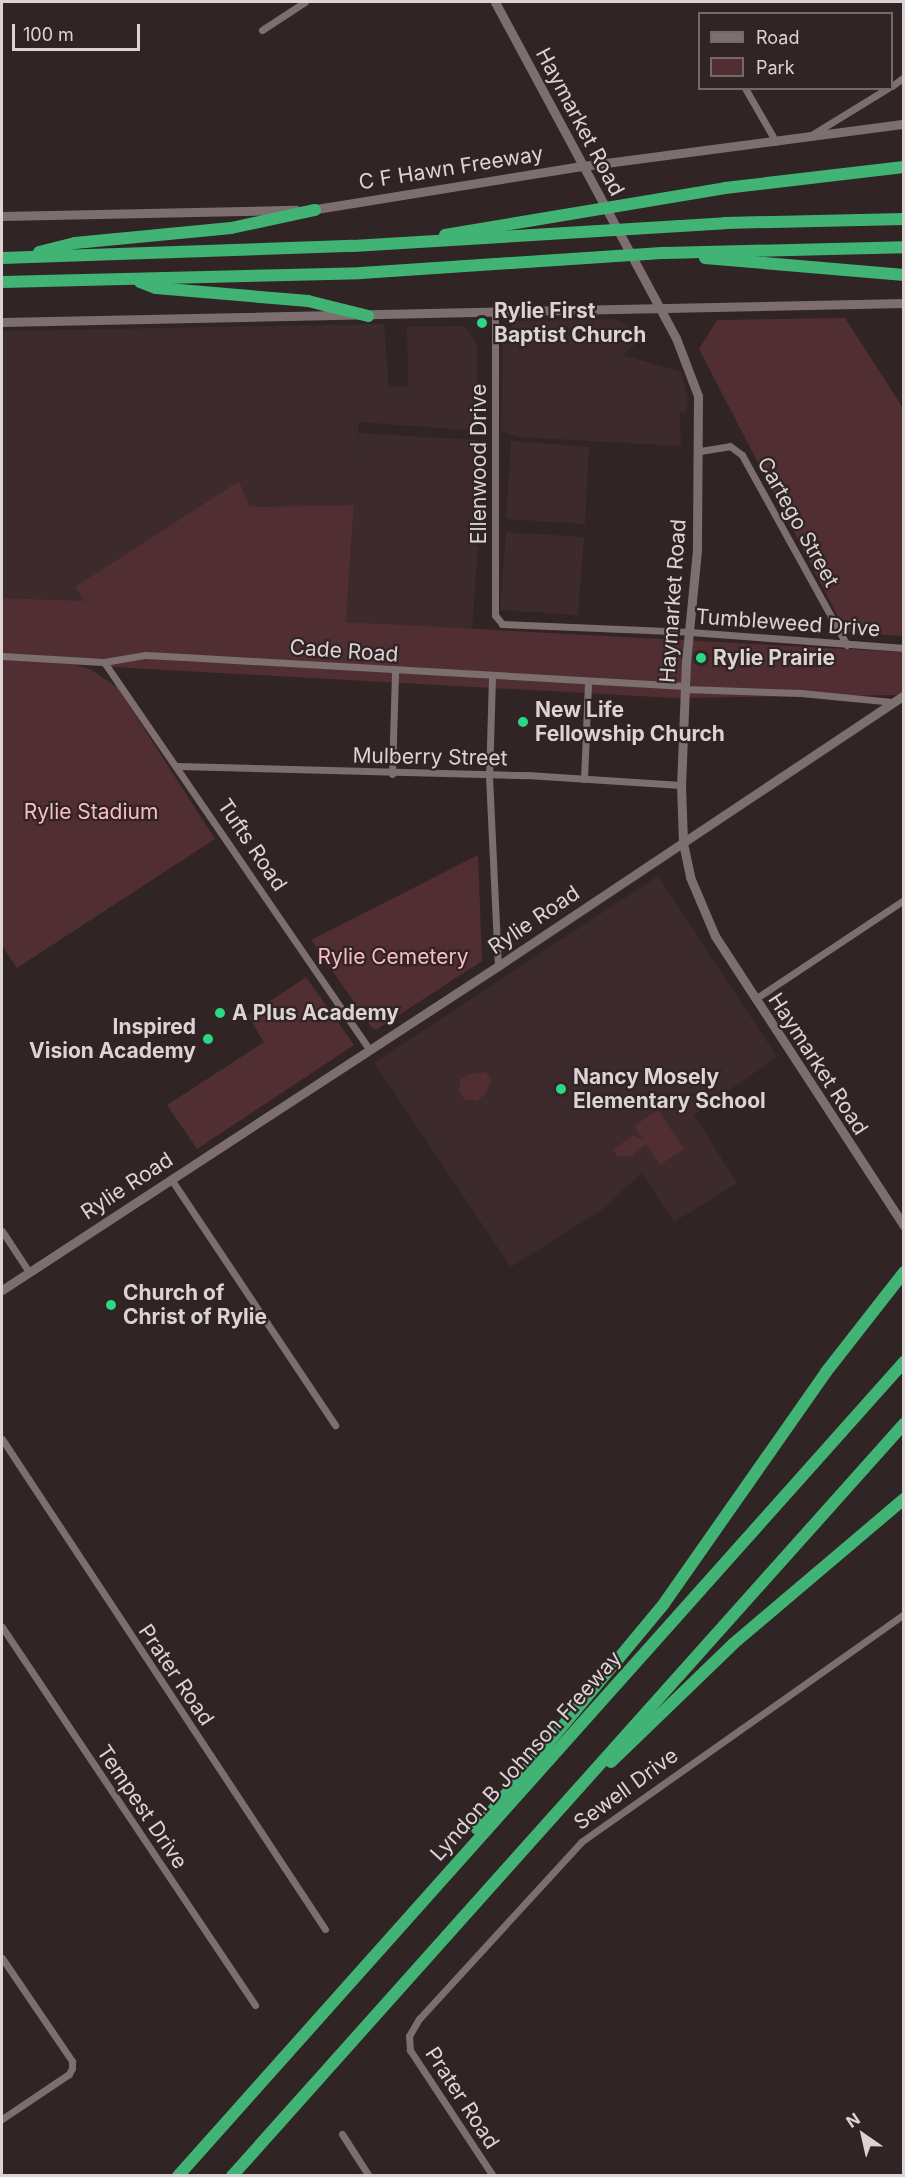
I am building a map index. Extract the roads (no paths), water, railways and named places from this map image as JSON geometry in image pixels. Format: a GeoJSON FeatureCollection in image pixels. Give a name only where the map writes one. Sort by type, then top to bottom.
{"type":"FeatureCollection","features":[{"type":"Feature","properties":{"kind":"highway"},"geometry":{"type":"LineString","coordinates":[[405,242],[725,188],[903,167]]}},
{"type":"Feature","properties":{"kind":"highway"},"geometry":{"type":"LineString","coordinates":[[17,258],[75,243],[231,228],[315,210]]}},
{"type":"Feature","properties":{"kind":"highway"},"geometry":{"type":"LineString","coordinates":[[2,258],[405,242],[651,226],[903,217]]}},
{"type":"Feature","properties":{"kind":"highway"},"geometry":{"type":"LineString","coordinates":[[2,282],[361,273],[666,253],[903,247]]}},
{"type":"Feature","properties":{"kind":"highway"},"geometry":{"type":"LineString","coordinates":[[666,253],[903,275]]}},
{"type":"Feature","properties":{"kind":"highway"},"geometry":{"type":"LineString","coordinates":[[130,279],[156,288],[317,302],[368,316]]}},
{"type":"Feature","properties":{"kind":"highway"},"geometry":{"type":"LineString","coordinates":[[392,1935],[526,1767],[663,1605],[826,1372],[903,1272]]}},
{"type":"Feature","properties":{"kind":"highway","name":"Lyndon B Johnson Freeway"},"geometry":{"type":"LineString","coordinates":[[178,2175],[903,1362]]}},
{"type":"Feature","properties":{"kind":"highway"},"geometry":{"type":"LineString","coordinates":[[232,2175],[903,1424]]}},
{"type":"Feature","properties":{"kind":"highway"},"geometry":{"type":"LineString","coordinates":[[541,1829],[733,1644],[903,1498]]}},
{"type":"Feature","properties":{"kind":"street"},"geometry":{"type":"LineString","coordinates":[[262,30],[305,2]]}},
{"type":"Feature","properties":{"kind":"street","name":"Haymarket Road"},"geometry":{"type":"LineString","coordinates":[[495,2],[662,311],[691,372],[698,396],[700,451],[681,785],[683,843],[701,907],[755,999],[903,1226]]}},
{"type":"Feature","properties":{"kind":"street"},"geometry":{"type":"LineString","coordinates":[[746,90],[776,142]]}},
{"type":"Feature","properties":{"kind":"street"},"geometry":{"type":"LineString","coordinates":[[806,138],[885,90]]}},
{"type":"Feature","properties":{"kind":"street","name":"C F Hawn Freeway"},"geometry":{"type":"LineString","coordinates":[[2,216],[315,210],[583,166],[903,124]]}},
{"type":"Feature","properties":{"kind":"street"},"geometry":{"type":"LineString","coordinates":[[2,322],[662,311],[903,303]]}},
{"type":"Feature","properties":{"kind":"street","name":"Ellenwood Drive"},"geometry":{"type":"LineString","coordinates":[[495,313],[495,615]]}},
{"type":"Feature","properties":{"kind":"street","name":"Cartego Street"},"geometry":{"type":"LineString","coordinates":[[700,451],[730,446],[742,455],[847,645]]}},
{"type":"Feature","properties":{"kind":"street","name":"Tumbleweed Drive"},"geometry":{"type":"LineString","coordinates":[[495,615],[502,624],[512,626],[690,632],[903,648]]}},
{"type":"Feature","properties":{"kind":"street","name":"Cade Road"},"geometry":{"type":"LineString","coordinates":[[2,656],[104,662],[145,655],[492,677],[801,693],[892,702]]}},
{"type":"Feature","properties":{"kind":"street","name":"Tufts Road"},"geometry":{"type":"LineString","coordinates":[[104,662],[178,766],[370,1050]]}},
{"type":"Feature","properties":{"kind":"street"},"geometry":{"type":"LineString","coordinates":[[392,774],[395,671]]}},
{"type":"Feature","properties":{"kind":"street"},"geometry":{"type":"LineString","coordinates":[[492,677],[489,776],[498,966]]}},
{"type":"Feature","properties":{"kind":"street"},"geometry":{"type":"LineString","coordinates":[[584,779],[588,682]]}},
{"type":"Feature","properties":{"kind":"street","name":"Rylie Road"},"geometry":{"type":"LineString","coordinates":[[2,1290],[498,966],[903,695]]}},
{"type":"Feature","properties":{"kind":"street","name":"Mulberry Street"},"geometry":{"type":"LineString","coordinates":[[178,766],[584,779],[681,785]]}},
{"type":"Feature","properties":{"kind":"street"},"geometry":{"type":"LineString","coordinates":[[755,999],[903,900]]}},
{"type":"Feature","properties":{"kind":"street"},"geometry":{"type":"LineString","coordinates":[[171,1179],[335,1425]]}},
{"type":"Feature","properties":{"kind":"street"},"geometry":{"type":"LineString","coordinates":[[2,1231],[29,1272]]}},
{"type":"Feature","properties":{"kind":"street","name":"Prater Road"},"geometry":{"type":"LineString","coordinates":[[2,1438],[325,1929]]}},
{"type":"Feature","properties":{"kind":"street","name":"Sewell Drive"},"geometry":{"type":"LineString","coordinates":[[409,2036],[419,2019],[581,1842],[903,1614]]}},
{"type":"Feature","properties":{"kind":"street","name":"Tempest Drive"},"geometry":{"type":"LineString","coordinates":[[2,1627],[255,2006]]}},
{"type":"Feature","properties":{"kind":"street"},"geometry":{"type":"LineString","coordinates":[[2,1958],[72,2061],[69,2074],[2,2119]]}},
{"type":"Feature","properties":{"kind":"street","name":"Prater Road"},"geometry":{"type":"LineString","coordinates":[[409,2036],[410,2050],[493,2175]]}},
{"type":"Feature","properties":{"kind":"street"},"geometry":{"type":"LineString","coordinates":[[342,2134],[369,2175]]}},
{"type":"Feature","properties":{"kind":"place","name":"Rylie First Baptist Church"},"geometry":{"type":"Point","coordinates":[482,323]}},
{"type":"Feature","properties":{"kind":"place","name":"Rylie Prairie"},"geometry":{"type":"Point","coordinates":[701,658]}},
{"type":"Feature","properties":{"kind":"place","name":"New Life Fellowship Church"},"geometry":{"type":"Point","coordinates":[523,722]}},
{"type":"Feature","properties":{"kind":"place","name":"A Plus Academy"},"geometry":{"type":"Point","coordinates":[220,1013]}},
{"type":"Feature","properties":{"kind":"place","name":"Inspired Vision Academy"},"geometry":{"type":"Point","coordinates":[208,1039]}},
{"type":"Feature","properties":{"kind":"place","name":"Nancy Mosely Elementary School"},"geometry":{"type":"Point","coordinates":[561,1089]}},
{"type":"Feature","properties":{"kind":"place","name":"Church of Christ of Rylie"},"geometry":{"type":"Point","coordinates":[111,1305]}},
{"type":"Feature","properties":{"kind":"park label","name":"Rylie Stadium"},"geometry":{"type":"Point","coordinates":[91,812]}},
{"type":"Feature","properties":{"kind":"park label","name":"Rylie Cemetery"},"geometry":{"type":"Point","coordinates":[393,957]}}]}
